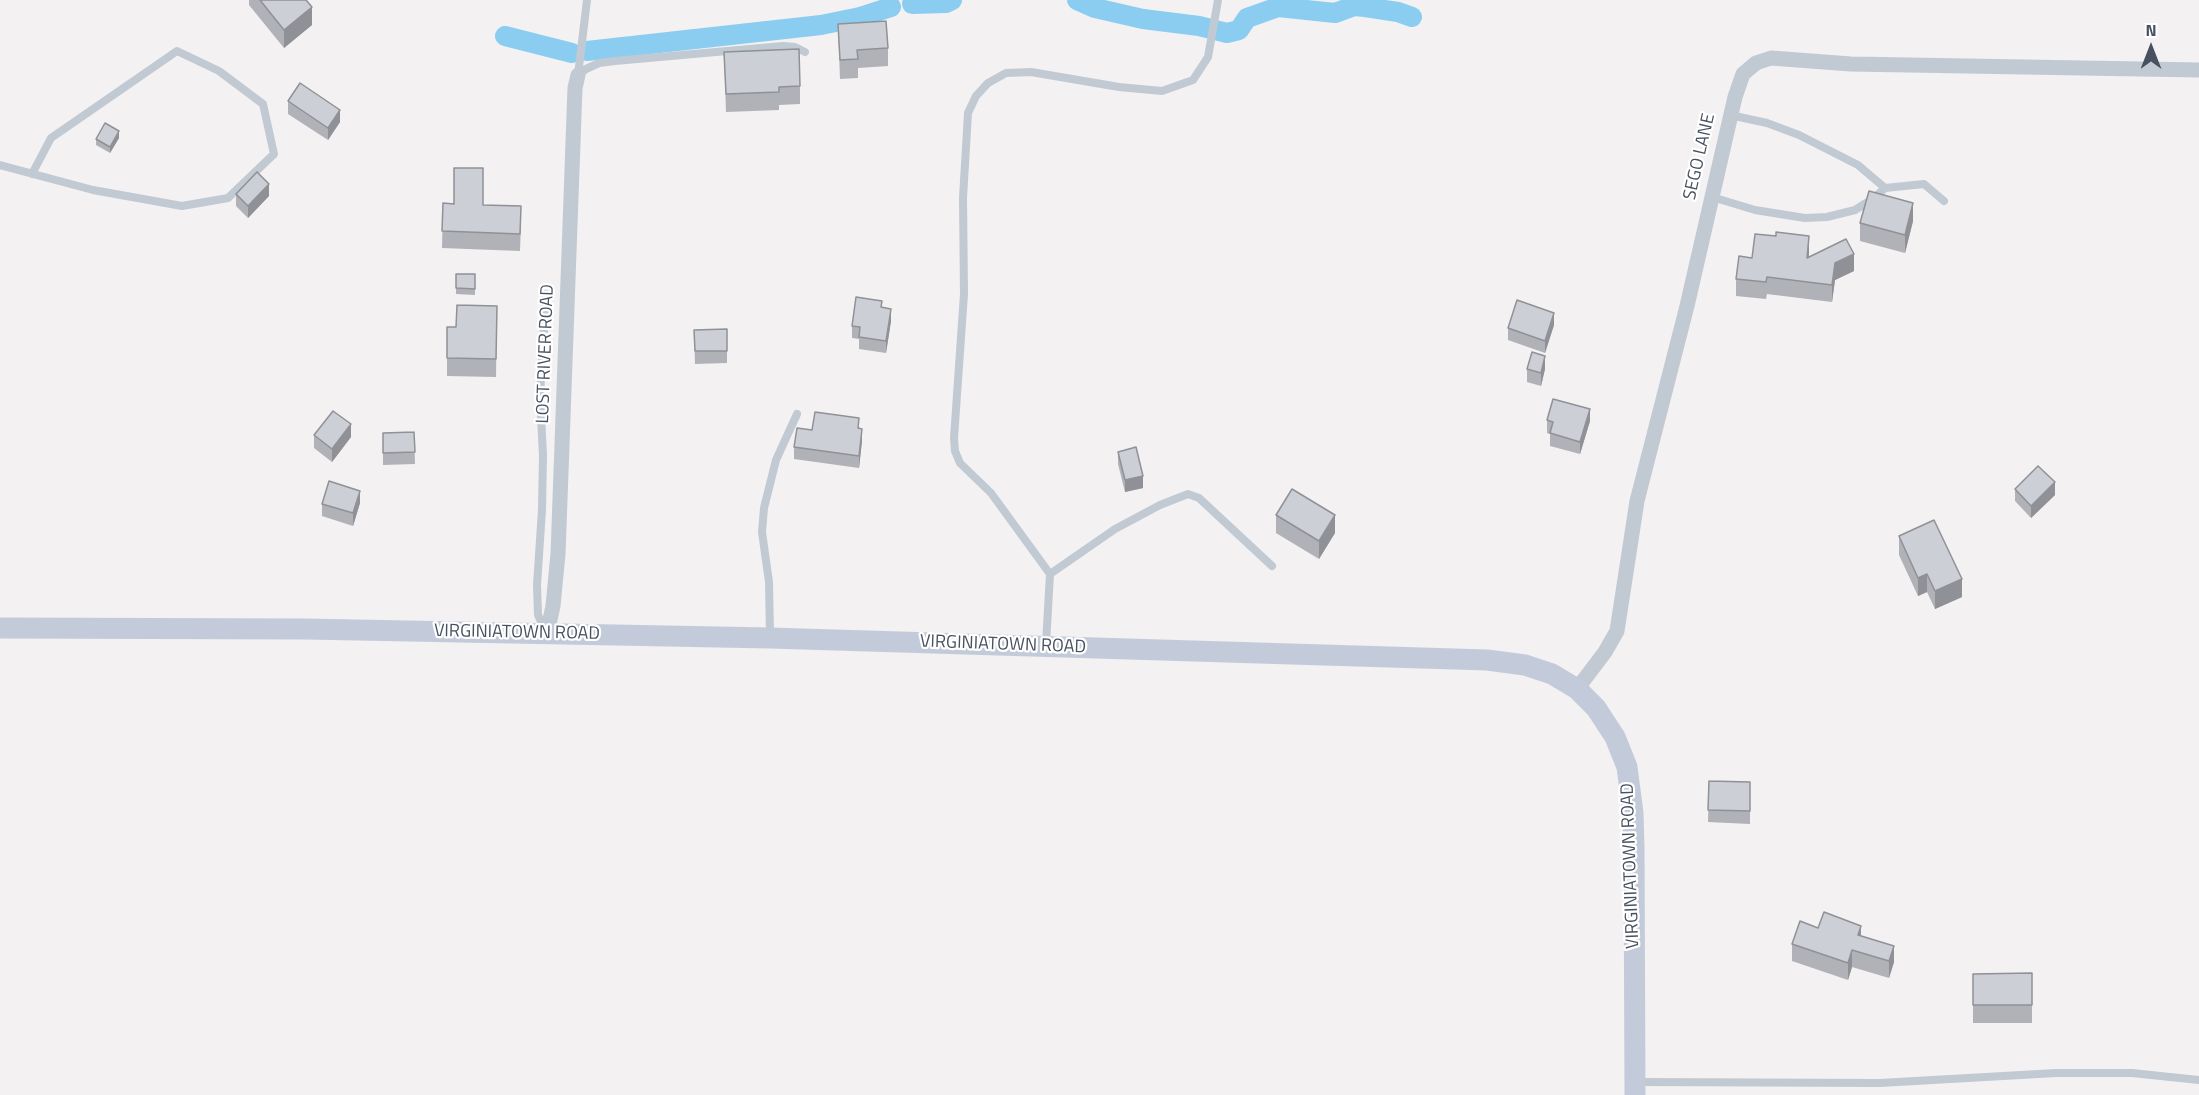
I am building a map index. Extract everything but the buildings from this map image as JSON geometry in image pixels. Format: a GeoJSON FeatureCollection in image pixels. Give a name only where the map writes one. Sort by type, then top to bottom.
{"type":"FeatureCollection","features":[{"type":"Feature","properties":{"kind":"street","name":"SEGO LANE"},"geometry":{"type":"LineString","coordinates":[[1577,689],[1605,652],[1617,631],[1637,501],[1687,306],[1730,115],[1743,74],[1756,63],[1771,58],[1851,64],[2199,70]]}},
{"type":"Feature","properties":{"kind":"street","name":"LOST RIVER ROAD"},"geometry":{"type":"LineString","coordinates":[[547,634],[553,606],[558,554],[575,88],[578,75]]}},
{"type":"Feature","properties":{"kind":"street","name":"VIRGINIATOWN ROAD"},"geometry":{"type":"LineString","coordinates":[[0,628],[305,629],[770,638],[1487,660],[1525,665],[1551,674],[1577,689],[1596,708],[1615,737],[1627,767],[1634,848],[1635,1088]]}},
{"type":"Feature","properties":{"kind":"lane"},"geometry":{"type":"LineString","coordinates":[[578,75],[587,0]]}},
{"type":"Feature","properties":{"kind":"lane"},"geometry":{"type":"LineString","coordinates":[[1046,646],[1050,574],[991,493],[960,463],[955,452],[964,294],[963,198],[968,112],[976,96],[988,83],[1006,74],[1031,72],[1119,87],[1162,91],[1193,80],[1208,57],[1218,0]]}},
{"type":"Feature","properties":{"kind":"lane"},"geometry":{"type":"LineString","coordinates":[[578,75],[599,63],[615,61],[783,46],[795,47],[805,52]]}},
{"type":"Feature","properties":{"kind":"lane"},"geometry":{"type":"LineString","coordinates":[[0,165],[32,174],[93,190],[182,206],[228,198],[274,154],[263,104],[219,71],[177,51],[51,138],[32,174]]}},
{"type":"Feature","properties":{"kind":"lane"},"geometry":{"type":"LineString","coordinates":[[1730,115],[1767,123],[1799,135],[1858,165],[1885,188]]}},
{"type":"Feature","properties":{"kind":"lane"},"geometry":{"type":"LineString","coordinates":[[1711,196],[1755,210],[1805,218],[1827,217],[1855,210],[1885,188],[1924,184],[1944,201]]}},
{"type":"Feature","properties":{"kind":"lane"},"geometry":{"type":"LineString","coordinates":[[546,294],[540,396],[543,467],[537,585],[538,615],[547,634]]}},
{"type":"Feature","properties":{"kind":"lane"},"geometry":{"type":"LineString","coordinates":[[770,638],[769,582],[762,532],[764,508],[777,460],[796,414]]}},
{"type":"Feature","properties":{"kind":"lane"},"geometry":{"type":"LineString","coordinates":[[1050,574],[1114,529],[1188,494],[1199,498],[1272,566]]}},
{"type":"Feature","properties":{"kind":"lane"},"geometry":{"type":"LineString","coordinates":[[1635,1088],[1880,1083],[2056,1073],[2132,1073],[2199,1080]]}},
{"type":"Feature","properties":{"kind":"waterway"},"geometry":{"type":"LineString","coordinates":[[912,4],[946,3],[952,0]]}},
{"type":"Feature","properties":{"kind":"waterway"},"geometry":{"type":"LineString","coordinates":[[1077,0],[1095,8],[1143,19],[1199,26],[1227,33],[1239,30],[1247,18],[1278,7],[1335,13],[1354,6],[1398,12],[1412,17]]}},
{"type":"Feature","properties":{"kind":"waterway"},"geometry":{"type":"LineString","coordinates":[[587,51],[821,25],[860,17],[891,7]]}},
{"type":"Feature","properties":{"kind":"waterway"},"geometry":{"type":"LineString","coordinates":[[505,36],[572,53]]}}]}
